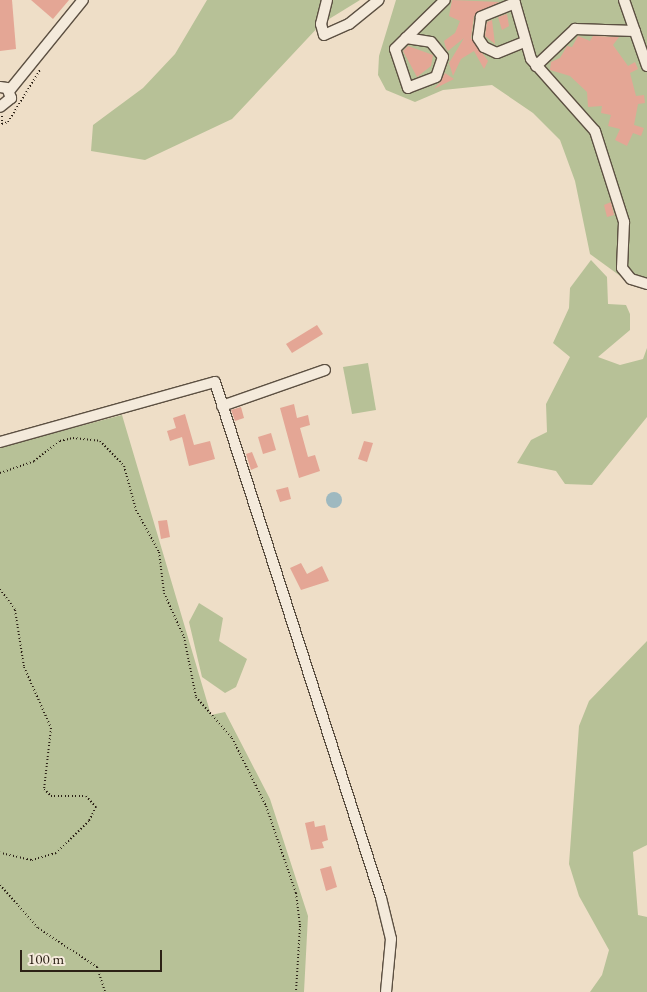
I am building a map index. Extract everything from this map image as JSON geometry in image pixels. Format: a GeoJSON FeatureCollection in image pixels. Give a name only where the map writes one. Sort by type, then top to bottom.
{"type":"FeatureCollection","features":[{"type":"Feature","properties":{"kind":"street"},"geometry":{"type":"LineString","coordinates":[[1,107],[10,101],[5,89],[83,0]]}},
{"type":"Feature","properties":{"kind":"street"},"geometry":{"type":"LineString","coordinates":[[327,0],[321,24],[324,35],[349,24],[379,0]]}},
{"type":"Feature","properties":{"kind":"street"},"geometry":{"type":"LineString","coordinates":[[406,38],[427,40],[443,57],[436,77],[408,88],[394,49],[445,0]]}},
{"type":"Feature","properties":{"kind":"street"},"geometry":{"type":"LineString","coordinates":[[624,0],[647,66]]}},
{"type":"Feature","properties":{"kind":"street"},"geometry":{"type":"LineString","coordinates":[[524,42],[497,53],[484,47],[478,38],[481,17],[515,2],[524,42],[536,66],[595,131],[624,222],[622,268],[631,278],[647,284]]}},
{"type":"Feature","properties":{"kind":"street"},"geometry":{"type":"LineString","coordinates":[[536,66],[575,29],[635,32]]}},
{"type":"Feature","properties":{"kind":"street"},"geometry":{"type":"LineString","coordinates":[[222,406],[325,370]]}},
{"type":"Feature","properties":{"kind":"street"},"geometry":{"type":"LineString","coordinates":[[0,442],[215,382],[381,898],[391,939],[386,992]]}},
{"type":"Feature","properties":{"kind":"path"},"geometry":{"type":"LineString","coordinates":[[1,107],[2,124],[15,113],[43,64]]}},
{"type":"Feature","properties":{"kind":"path"},"geometry":{"type":"LineString","coordinates":[[0,473],[34,460],[60,441],[73,438],[100,441],[124,466],[136,510],[160,552],[164,593],[184,637],[196,697],[232,738],[266,806],[296,893],[300,926],[296,992]]}},
{"type":"Feature","properties":{"kind":"path"},"geometry":{"type":"LineString","coordinates":[[0,589],[15,610],[27,676],[51,728],[44,789],[51,796],[86,796],[96,806],[89,822],[56,853],[31,860],[0,853]]}},
{"type":"Feature","properties":{"kind":"path"},"geometry":{"type":"LineString","coordinates":[[0,885],[38,928],[97,967],[105,992]]}},
{"type":"Feature","properties":{"kind":"green space"},"geometry":{"type":"Polygon","coordinates":[[[207,0],[360,0],[321,24],[232,119],[145,160],[91,151],[93,125],[143,88],[175,54],[207,0]]]}},
{"type":"Feature","properties":{"kind":"green space"},"geometry":{"type":"Polygon","coordinates":[[[396,0],[647,0],[647,288],[634,286],[590,254],[575,181],[560,140],[533,113],[492,85],[443,90],[415,102],[386,90],[378,75],[379,56],[396,0]]]}},
{"type":"Feature","properties":{"kind":"green space"},"geometry":{"type":"Polygon","coordinates":[[[591,260],[607,277],[608,304],[626,305],[630,314],[630,330],[598,357],[620,365],[643,359],[647,348],[647,417],[592,485],[565,484],[556,471],[517,463],[531,440],[547,432],[546,404],[570,357],[553,343],[569,308],[570,288],[591,260]]]}},
{"type":"Feature","properties":{"kind":"green space"},"geometry":{"type":"Polygon","coordinates":[[[368,363],[376,410],[352,414],[343,367],[368,363]]]}},
{"type":"Feature","properties":{"kind":"green space"},"geometry":{"type":"Polygon","coordinates":[[[122,415],[211,715],[225,712],[270,799],[308,916],[304,992],[0,992],[0,447],[122,415]]]}},
{"type":"Feature","properties":{"kind":"green space"},"geometry":{"type":"Polygon","coordinates":[[[199,603],[223,618],[219,641],[247,659],[236,687],[225,693],[202,677],[189,622],[199,603]]]}},
{"type":"Feature","properties":{"kind":"green space"},"geometry":{"type":"Polygon","coordinates":[[[647,641],[647,845],[633,852],[638,915],[647,917],[647,992],[590,992],[602,975],[609,950],[579,896],[569,864],[579,726],[589,701],[647,641]]]}},
{"type":"Feature","properties":{"kind":"water"},"geometry":{"type":"Polygon","coordinates":[[[334,492],[340,494],[342,500],[340,506],[334,508],[328,506],[326,500],[328,494],[334,492]]]}},
{"type":"Feature","properties":{"kind":"building"},"geometry":{"type":"Polygon","coordinates":[[[0,0],[12,0],[16,49],[0,51],[0,0]]]}},
{"type":"Feature","properties":{"kind":"building"},"geometry":{"type":"Polygon","coordinates":[[[31,0],[69,0],[53,19],[31,0]]]}},
{"type":"Feature","properties":{"kind":"building"},"geometry":{"type":"Polygon","coordinates":[[[452,0],[499,2],[474,16],[471,38],[488,61],[484,69],[474,51],[461,59],[453,76],[449,63],[464,38],[448,51],[444,41],[455,33],[460,21],[449,16],[452,0]]]}},
{"type":"Feature","properties":{"kind":"building"},"geometry":{"type":"Polygon","coordinates":[[[507,14],[509,26],[502,30],[498,17],[507,14]]]}},
{"type":"Feature","properties":{"kind":"building"},"geometry":{"type":"Polygon","coordinates":[[[492,20],[495,44],[485,36],[487,22],[492,20]]]}},
{"type":"Feature","properties":{"kind":"building"},"geometry":{"type":"Polygon","coordinates":[[[578,36],[590,41],[593,36],[619,37],[613,45],[628,66],[635,62],[638,69],[630,73],[636,96],[644,95],[645,103],[638,104],[634,125],[644,128],[641,136],[633,133],[627,146],[615,140],[620,129],[608,126],[611,115],[601,113],[602,106],[588,107],[587,92],[570,76],[550,70],[551,62],[560,58],[567,46],[572,47],[578,36]]]}},
{"type":"Feature","properties":{"kind":"building"},"geometry":{"type":"Polygon","coordinates":[[[408,46],[433,55],[431,66],[417,77],[403,51],[408,46]]]}},
{"type":"Feature","properties":{"kind":"building"},"geometry":{"type":"Polygon","coordinates":[[[445,73],[454,79],[434,89],[441,81],[445,73]]]}},
{"type":"Feature","properties":{"kind":"building"},"geometry":{"type":"Polygon","coordinates":[[[611,202],[614,215],[607,217],[604,205],[611,202]]]}},
{"type":"Feature","properties":{"kind":"building"},"geometry":{"type":"Polygon","coordinates":[[[317,325],[323,334],[292,353],[286,344],[317,325]]]}},
{"type":"Feature","properties":{"kind":"building"},"geometry":{"type":"Polygon","coordinates":[[[294,404],[297,418],[308,415],[310,425],[300,428],[308,457],[315,455],[320,471],[299,478],[280,408],[294,404]]]}},
{"type":"Feature","properties":{"kind":"building"},"geometry":{"type":"Polygon","coordinates":[[[241,407],[244,418],[235,421],[231,410],[241,407]]]}},
{"type":"Feature","properties":{"kind":"building"},"geometry":{"type":"Polygon","coordinates":[[[185,414],[194,445],[210,441],[215,459],[189,466],[182,437],[170,441],[167,431],[176,428],[173,418],[185,414]]]}},
{"type":"Feature","properties":{"kind":"building"},"geometry":{"type":"Polygon","coordinates":[[[271,433],[276,450],[263,454],[258,437],[271,433]]]}},
{"type":"Feature","properties":{"kind":"building"},"geometry":{"type":"Polygon","coordinates":[[[364,441],[373,443],[367,462],[358,459],[364,441]]]}},
{"type":"Feature","properties":{"kind":"building"},"geometry":{"type":"Polygon","coordinates":[[[252,452],[258,467],[251,470],[246,454],[252,452]]]}},
{"type":"Feature","properties":{"kind":"building"},"geometry":{"type":"Polygon","coordinates":[[[288,487],[291,499],[280,502],[276,490],[288,487]]]}},
{"type":"Feature","properties":{"kind":"building"},"geometry":{"type":"Polygon","coordinates":[[[167,520],[170,537],[161,539],[158,521],[167,520]]]}},
{"type":"Feature","properties":{"kind":"building"},"geometry":{"type":"Polygon","coordinates":[[[301,563],[307,574],[322,566],[329,581],[301,590],[290,568],[301,563]]]}},
{"type":"Feature","properties":{"kind":"building"},"geometry":{"type":"Polygon","coordinates":[[[314,821],[315,827],[325,825],[328,840],[322,842],[324,848],[311,850],[305,823],[314,821]]]}},
{"type":"Feature","properties":{"kind":"building"},"geometry":{"type":"Polygon","coordinates":[[[331,866],[337,887],[326,891],[320,869],[331,866]]]}}]}
